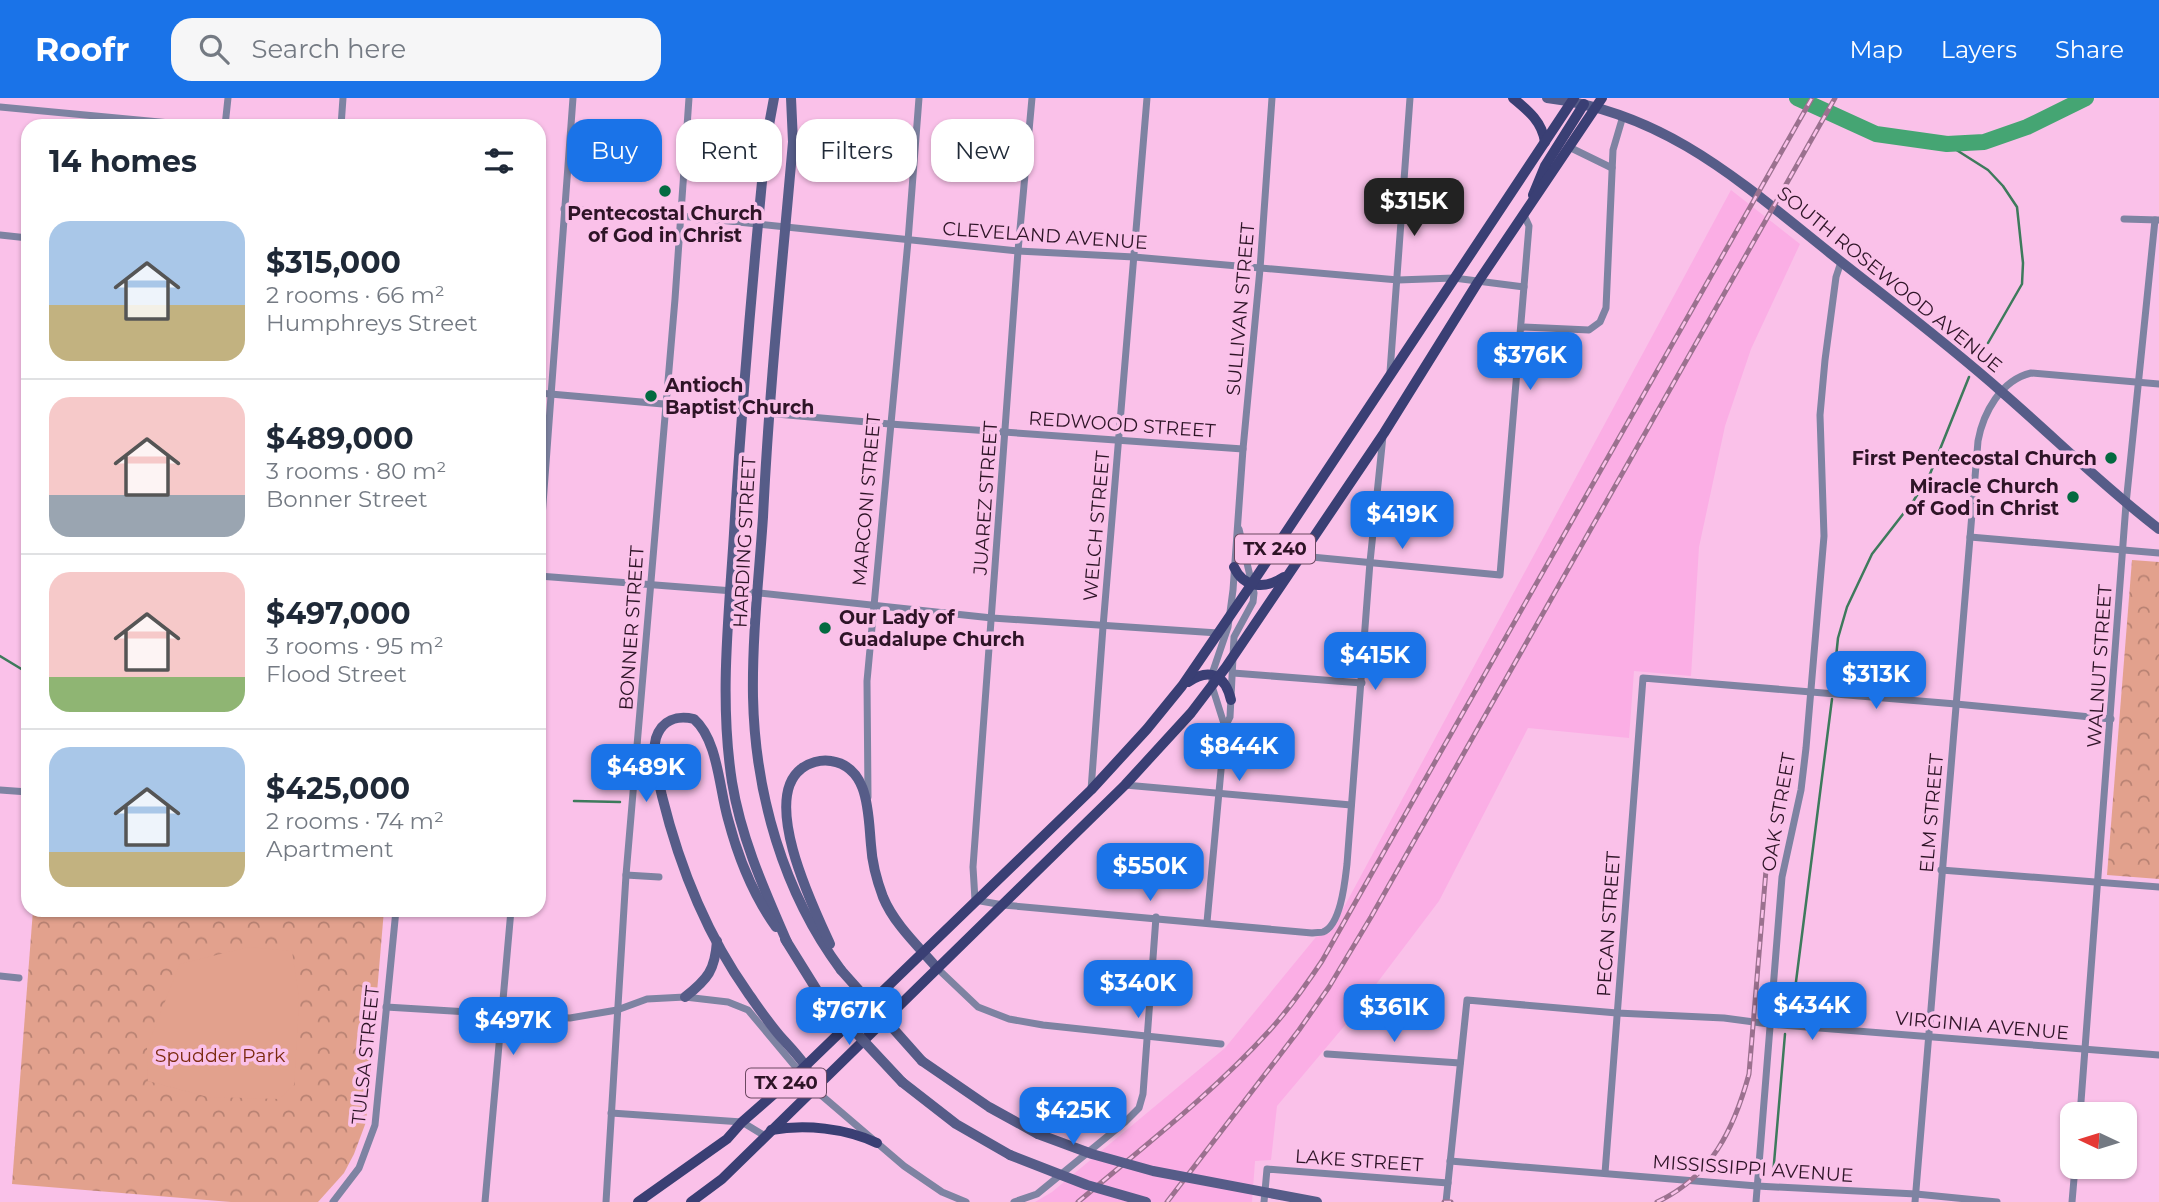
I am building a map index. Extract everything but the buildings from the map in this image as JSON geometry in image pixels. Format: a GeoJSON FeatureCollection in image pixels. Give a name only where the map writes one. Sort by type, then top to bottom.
{"type":"FeatureCollection","features":[{"type":"Feature","properties":{"kind":"main road"},"geometry":{"type":"LineString","coordinates":[[1513,98],[1531,113],[1543,128],[1545,142]]}},
{"type":"Feature","properties":{"kind":"main road","name":"TX 240"},"geometry":{"type":"LineString","coordinates":[[638,1202],[727,1139],[742,1122],[802,1070],[1091,790],[1147,729],[1182,686],[1231,615],[1573,99]]}},
{"type":"Feature","properties":{"kind":"main road"},"geometry":{"type":"LineString","coordinates":[[1527,211],[1539,177],[1594,103]]}},
{"type":"Feature","properties":{"kind":"main road","name":"TX 240"},"geometry":{"type":"LineString","coordinates":[[691,1202],[722,1179],[939,968],[1125,785],[1191,713],[1233,657],[1384,433],[1478,282],[1569,147],[1594,103]]}},
{"type":"Feature","properties":{"kind":"main road"},"geometry":{"type":"LineString","coordinates":[[1234,567],[1237,575],[1251,585],[1263,586],[1277,582],[1289,574]]}},
{"type":"Feature","properties":{"kind":"main road"},"geometry":{"type":"LineString","coordinates":[[1182,686],[1199,674],[1228,687],[1231,700]]}},
{"type":"Feature","properties":{"kind":"main road"},"geometry":{"type":"LineString","coordinates":[[768,1133],[789,1127],[831,1130],[877,1143]]}},
{"type":"Feature","properties":{"kind":"street"},"geometry":{"type":"LineString","coordinates":[[226,119],[228,98]]}},
{"type":"Feature","properties":{"kind":"street"},"geometry":{"type":"LineString","coordinates":[[342,119],[343,98]]}},
{"type":"Feature","properties":{"kind":"street"},"geometry":{"type":"LineString","coordinates":[[546,476],[573,98]]}},
{"type":"Feature","properties":{"kind":"street","name":"BONNER STREET"},"geometry":{"type":"LineString","coordinates":[[606,1202],[626,875],[689,98]]}},
{"type":"Feature","properties":{"kind":"street","name":"HARDING STREET"},"geometry":{"type":"LineString","coordinates":[[774,98],[765,141],[757,225],[742,411],[724,712],[732,784],[740,822],[756,872],[787,942]]}},
{"type":"Feature","properties":{"kind":"street","name":"HARDING STREET"},"geometry":{"type":"LineString","coordinates":[[791,98],[793,142],[769,413],[758,593],[753,695],[755,742],[773,833],[799,899],[841,970]]}},
{"type":"Feature","properties":{"kind":"street","name":"MARCONI STREET"},"geometry":{"type":"LineString","coordinates":[[919,98],[867,681],[867,779],[871,847],[876,877],[884,900],[901,927],[939,968]]}},
{"type":"Feature","properties":{"kind":"street","name":"JUAREZ STREET"},"geometry":{"type":"LineString","coordinates":[[975,900],[973,867],[1018,251],[1032,98]]}},
{"type":"Feature","properties":{"kind":"street","name":"WELCH STREET"},"geometry":{"type":"LineString","coordinates":[[1091,790],[1102,627],[1147,98]]}},
{"type":"Feature","properties":{"kind":"street","name":"SULLIVAN STREET"},"geometry":{"type":"LineString","coordinates":[[1207,922],[1225,727],[1214,679],[1231,615],[1272,98]]}},
{"type":"Feature","properties":{"kind":"street"},"geometry":{"type":"LineString","coordinates":[[1390,377],[1410,98]]}},
{"type":"Feature","properties":{"kind":"street","name":"SOUTH ROSEWOOD AVENUE"},"geometry":{"type":"LineString","coordinates":[[1547,98],[1594,103],[1679,140],[1699,153],[1757,195],[2001,391],[2126,504],[2159,529]]}},
{"type":"Feature","properties":{"kind":"street"},"geometry":{"type":"LineString","coordinates":[[0,107],[128,119]]}},
{"type":"Feature","properties":{"kind":"street"},"geometry":{"type":"LineString","coordinates":[[1522,327],[1578,331],[1592,329],[1604,315],[1613,149],[1623,116]]}},
{"type":"Feature","properties":{"kind":"street"},"geometry":{"type":"LineString","coordinates":[[1569,147],[1612,168]]}},
{"type":"Feature","properties":{"kind":"street","name":"CLEVELAND AVENUE"},"geometry":{"type":"LineString","coordinates":[[564,209],[681,216],[1018,251],[1134,257],[1398,279],[1454,278],[1524,287]]}},
{"type":"Feature","properties":{"kind":"street"},"geometry":{"type":"LineString","coordinates":[[1301,556],[1500,575],[1522,327],[1529,226],[1527,211]]}},
{"type":"Feature","properties":{"kind":"street"},"geometry":{"type":"LineString","coordinates":[[2124,219],[2157,220]]}},
{"type":"Feature","properties":{"kind":"street","name":"WALNUT STREET"},"geometry":{"type":"LineString","coordinates":[[2081,1102],[2126,504],[2157,220]]}},
{"type":"Feature","properties":{"kind":"street"},"geometry":{"type":"LineString","coordinates":[[0,235],[21,237]]}},
{"type":"Feature","properties":{"kind":"street","name":"OAK STREET"},"geometry":{"type":"LineString","coordinates":[[1756,1202],[1782,877],[1801,790],[1810,691],[1824,536],[1821,404],[1834,290],[1841,262]]}},
{"type":"Feature","properties":{"kind":"street"},"geometry":{"type":"LineString","coordinates":[[2001,391],[2014,380],[2031,373],[2159,384]]}},
{"type":"Feature","properties":{"kind":"street","name":"ELM STREET"},"geometry":{"type":"LineString","coordinates":[[1915,1198],[1978,441],[1981,423],[2001,391]]}},
{"type":"Feature","properties":{"kind":"street","name":"REDWOOD STREET"},"geometry":{"type":"LineString","coordinates":[[546,394],[890,424],[1243,449]]}},
{"type":"Feature","properties":{"kind":"street"},"geometry":{"type":"LineString","coordinates":[[975,900],[1003,905],[1312,933],[1324,932],[1331,925],[1343,896],[1370,562],[1384,433]]}},
{"type":"Feature","properties":{"kind":"street","name":"SULLIVAN STREET"},"geometry":{"type":"LineString","coordinates":[[1225,727],[1230,717],[1234,637],[1253,602],[1254,593],[1237,523]]}},
{"type":"Feature","properties":{"kind":"street"},"geometry":{"type":"LineString","coordinates":[[1970,537],[2159,553]]}},
{"type":"Feature","properties":{"kind":"street"},"geometry":{"type":"LineString","coordinates":[[546,577],[758,593],[992,618],[1218,633]]}},
{"type":"Feature","properties":{"kind":"street"},"geometry":{"type":"LineString","coordinates":[[1233,673],[1362,683]]}},
{"type":"Feature","properties":{"kind":"street","name":"PECAN STREET"},"geometry":{"type":"LineString","coordinates":[[1605,1173],[1643,678],[1810,691]]}},
{"type":"Feature","properties":{"kind":"street"},"geometry":{"type":"LineString","coordinates":[[1810,691],[2110,719]]}},
{"type":"Feature","properties":{"kind":"street"},"geometry":{"type":"LineString","coordinates":[[966,1202],[942,1192],[904,1166],[814,1089],[746,990],[717,940],[673,839],[654,752],[660,729],[667,721],[674,718],[694,719],[708,735],[729,821],[748,877],[764,910],[818,992],[902,1082],[956,1124],[1010,1155],[1052,1172],[1146,1202]]}},
{"type":"Feature","properties":{"kind":"street"},"geometry":{"type":"LineString","coordinates":[[870,809],[858,778],[849,770],[830,761],[807,764],[797,771],[785,794],[789,830],[799,867],[811,903],[841,970],[922,1061],[989,1107],[1038,1133],[1093,1154],[1153,1171],[1317,1202]]}},
{"type":"Feature","properties":{"kind":"street"},"geometry":{"type":"LineString","coordinates":[[1125,785],[1219,796],[1352,806]]}},
{"type":"Feature","properties":{"kind":"street"},"geometry":{"type":"LineString","coordinates":[[0,790],[21,792]]}},
{"type":"Feature","properties":{"kind":"street"},"geometry":{"type":"LineString","coordinates":[[1941,870],[2159,887]]}},
{"type":"Feature","properties":{"kind":"street"},"geometry":{"type":"LineString","coordinates":[[626,875],[659,877]]}},
{"type":"Feature","properties":{"kind":"street","name":"TULSA STREET"},"geometry":{"type":"LineString","coordinates":[[333,1202],[359,1168],[373,1133],[395,917]]}},
{"type":"Feature","properties":{"kind":"street"},"geometry":{"type":"LineString","coordinates":[[485,1202],[510,917]]}},
{"type":"Feature","properties":{"kind":"street"},"geometry":{"type":"LineString","coordinates":[[1014,1202],[1037,1194],[1055,1180],[1135,1114],[1142,1101],[1156,917]]}},
{"type":"Feature","properties":{"kind":"street"},"geometry":{"type":"LineString","coordinates":[[685,997],[703,983],[711,972],[717,940]]}},
{"type":"Feature","properties":{"kind":"street"},"geometry":{"type":"LineString","coordinates":[[939,968],[978,1007],[1009,1019],[1222,1044]]}},
{"type":"Feature","properties":{"kind":"street"},"geometry":{"type":"LineString","coordinates":[[0,976],[19,978]]}},
{"type":"Feature","properties":{"kind":"street"},"geometry":{"type":"LineString","coordinates":[[386,1007],[570,1018],[617,1010],[647,999],[685,997],[729,1002],[748,1010],[802,1070]]}},
{"type":"Feature","properties":{"kind":"street","name":"VIRGINIA AVENUE"},"geometry":{"type":"LineString","coordinates":[[1460,1063],[1467,1000],[1617,1013],[1696,1016],[2159,1055]]}},
{"type":"Feature","properties":{"kind":"street"},"geometry":{"type":"LineString","coordinates":[[1326,1054],[1460,1063],[1446,1202]]}},
{"type":"Feature","properties":{"kind":"street"},"geometry":{"type":"LineString","coordinates":[[611,1113],[742,1122],[768,1133]]}},
{"type":"Feature","properties":{"kind":"street","name":"MISSISSIPPI AVENUE"},"geometry":{"type":"LineString","coordinates":[[1450,1161],[1915,1198],[1997,1202]]}},
{"type":"Feature","properties":{"kind":"street","name":"LAKE STREET"},"geometry":{"type":"LineString","coordinates":[[1264,1202],[1267,1169],[1448,1183]]}},
{"type":"Feature","properties":{"kind":"street"},"geometry":{"type":"LineString","coordinates":[[2072,1202],[2074,1180]]}},
{"type":"Feature","properties":{"kind":"street"},"geometry":{"type":"LineString","coordinates":[[339,1195],[346,1202]]}},
{"type":"Feature","properties":{"kind":"shaded area"},"geometry":{"type":"Polygon","coordinates":[[[1731,190],[1800,244],[1751,349],[1725,426],[1699,547],[1691,676],[1634,671],[1629,738],[1528,728],[1439,901],[1346,1024],[1277,1106],[1271,1160],[1255,1161],[1252,1202],[1035,1202],[1052,1192],[1225,1048],[1316,937],[1330,933],[1731,190]]]}},
{"type":"Feature","properties":{"kind":"green space"},"geometry":{"type":"Polygon","coordinates":[[[2132,560],[2159,562],[2159,879],[2107,875],[2132,560]]]}},
{"type":"Feature","properties":{"kind":"green space","name":"Spudder Park"},"geometry":{"type":"Polygon","coordinates":[[[32,917],[383,917],[366,1122],[344,1173],[318,1202],[231,1202],[12,1184],[32,917]]]}},
{"type":"Feature","properties":{"kind":"green space"},"geometry":{"type":"Polygon","coordinates":[[[249,947],[292,951],[299,999],[294,1085],[279,1099],[208,1097],[148,1081],[147,1047],[180,964],[249,947]]]}},
{"type":"Feature","properties":{"kind":"waterway"},"geometry":{"type":"LineString","coordinates":[[1797,98],[1876,134],[1947,144],[1984,142],[2027,127],[2086,98]]}},
{"type":"Feature","properties":{"kind":"waterway"},"geometry":{"type":"LineString","coordinates":[[1947,144],[1988,170],[2017,207],[2023,263],[2022,284],[1988,343]]}},
{"type":"Feature","properties":{"kind":"waterway"},"geometry":{"type":"LineString","coordinates":[[1833,686],[1838,638],[1847,607],[1872,554],[1914,500],[1930,474],[1969,377]]}},
{"type":"Feature","properties":{"kind":"waterway"},"geometry":{"type":"LineString","coordinates":[[0,656],[21,669]]}},
{"type":"Feature","properties":{"kind":"waterway"},"geometry":{"type":"LineString","coordinates":[[1792,1013],[1832,699]]}},
{"type":"Feature","properties":{"kind":"waterway"},"geometry":{"type":"LineString","coordinates":[[574,801],[620,802]]}},
{"type":"Feature","properties":{"kind":"waterway"},"geometry":{"type":"LineString","coordinates":[[1773,1175],[1785,1034]]}},
{"type":"Feature","properties":{"kind":"railway"},"geometry":{"type":"LineString","coordinates":[[1078,1202],[1225,1076],[1284,1014],[1322,961],[1812,98]]}},
{"type":"Feature","properties":{"kind":"railway"},"geometry":{"type":"LineString","coordinates":[[1167,1202],[1329,987],[1835,98]]}},
{"type":"Feature","properties":{"kind":"railway"},"geometry":{"type":"LineString","coordinates":[[1657,1202],[1676,1192],[1706,1165],[1728,1132],[1743,1094],[1749,1074],[1766,870]]}},
{"type":"Feature","properties":{"kind":"railway"},"geometry":{"type":"LineString","coordinates":[[1444,1202],[1451,1202]]}},
{"type":"Feature","properties":{"kind":"place","name":"Pentecostal Church of God in Christ"},"geometry":{"type":"Point","coordinates":[665,191]}},
{"type":"Feature","properties":{"kind":"place","name":"Antioch Baptist Church"},"geometry":{"type":"Point","coordinates":[651,396]}},
{"type":"Feature","properties":{"kind":"place","name":"First Pentecostal Church"},"geometry":{"type":"Point","coordinates":[2111,458]}},
{"type":"Feature","properties":{"kind":"place","name":"Miracle Church of God in Christ"},"geometry":{"type":"Point","coordinates":[2073,497]}},
{"type":"Feature","properties":{"kind":"place","name":"Our Lady of Guadalupe Church"},"geometry":{"type":"Point","coordinates":[825,628]}}]}
